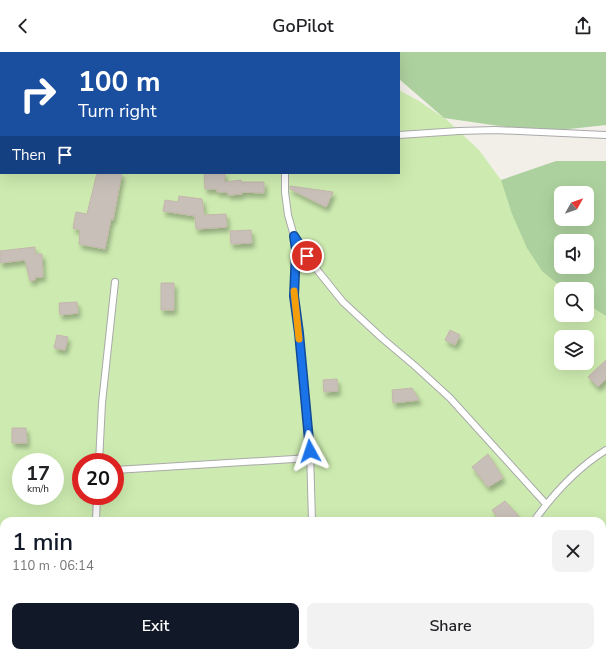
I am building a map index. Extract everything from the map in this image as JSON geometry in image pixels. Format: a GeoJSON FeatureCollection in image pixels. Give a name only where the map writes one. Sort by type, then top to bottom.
{"type":"FeatureCollection","features":[{"type":"Feature","properties":{"kind":"lane"},"geometry":{"type":"LineString","coordinates":[[400,135],[495,130],[606,135]]}},
{"type":"Feature","properties":{"kind":"lane"},"geometry":{"type":"LineString","coordinates":[[285,174],[287,208],[296,250],[294,296],[299,333],[310,458],[312,517]]}},
{"type":"Feature","properties":{"kind":"lane"},"geometry":{"type":"LineString","coordinates":[[294,236],[314,266],[343,302],[382,339],[415,366],[450,398],[546,504]]}},
{"type":"Feature","properties":{"kind":"lane"},"geometry":{"type":"LineString","coordinates":[[99,453],[102,403],[115,282]]}},
{"type":"Feature","properties":{"kind":"lane"},"geometry":{"type":"LineString","coordinates":[[537,517],[567,480],[589,461],[606,450]]}},
{"type":"Feature","properties":{"kind":"lane"},"geometry":{"type":"LineString","coordinates":[[124,469],[310,458]]}},
{"type":"Feature","properties":{"kind":"lane"},"geometry":{"type":"LineString","coordinates":[[96,517],[97,505]]}},
{"type":"Feature","properties":{"kind":"green space"},"geometry":{"type":"Polygon","coordinates":[[[400,52],[606,52],[606,125],[542,132],[444,118],[400,80],[400,52]]]}},
{"type":"Feature","properties":{"kind":"green space"},"geometry":{"type":"Polygon","coordinates":[[[400,91],[419,101],[447,120],[479,150],[554,257],[554,274],[572,274],[584,282],[554,282],[554,322],[594,322],[594,288],[606,296],[606,517],[0,517],[0,174],[400,174],[400,91]]]}},
{"type":"Feature","properties":{"kind":"green space"},"geometry":{"type":"Polygon","coordinates":[[[556,161],[606,161],[606,316],[594,308],[594,282],[555,282],[542,271],[527,248],[512,214],[501,180],[556,161]]]}},
{"type":"Feature","properties":{"kind":"building"},"geometry":{"type":"Polygon","coordinates":[[[97,174],[122,174],[113,220],[111,219],[105,249],[79,244],[80,230],[73,228],[76,212],[87,214],[97,174]]]}},
{"type":"Feature","properties":{"kind":"building"},"geometry":{"type":"Polygon","coordinates":[[[204,174],[225,174],[224,182],[241,180],[241,182],[264,182],[264,193],[242,192],[242,194],[228,195],[228,192],[217,192],[217,189],[205,189],[204,174]]]}},
{"type":"Feature","properties":{"kind":"building"},"geometry":{"type":"Polygon","coordinates":[[[290,186],[333,192],[326,207],[290,189],[290,186]]]}},
{"type":"Feature","properties":{"kind":"building"},"geometry":{"type":"Polygon","coordinates":[[[179,196],[202,199],[204,215],[226,214],[227,227],[196,229],[195,216],[163,211],[165,200],[178,202],[179,196]]]}},
{"type":"Feature","properties":{"kind":"building"},"geometry":{"type":"Polygon","coordinates":[[[251,230],[252,243],[231,244],[230,231],[251,230]]]}},
{"type":"Feature","properties":{"kind":"building"},"geometry":{"type":"Polygon","coordinates":[[[35,247],[35,254],[42,254],[43,277],[35,277],[35,280],[30,281],[25,260],[0,263],[0,251],[35,247]]]}},
{"type":"Feature","properties":{"kind":"building"},"geometry":{"type":"Polygon","coordinates":[[[161,283],[174,283],[174,310],[161,310],[161,283]]]}},
{"type":"Feature","properties":{"kind":"building"},"geometry":{"type":"Polygon","coordinates":[[[77,302],[78,313],[60,315],[59,303],[77,302]]]}},
{"type":"Feature","properties":{"kind":"building"},"geometry":{"type":"Polygon","coordinates":[[[450,330],[460,335],[455,345],[445,340],[450,330]]]}},
{"type":"Feature","properties":{"kind":"building"},"geometry":{"type":"Polygon","coordinates":[[[57,335],[68,337],[65,350],[54,348],[57,335]]]}},
{"type":"Feature","properties":{"kind":"building"},"geometry":{"type":"Polygon","coordinates":[[[606,360],[606,379],[598,387],[588,377],[606,360]]]}},
{"type":"Feature","properties":{"kind":"building"},"geometry":{"type":"Polygon","coordinates":[[[337,379],[338,391],[324,392],[323,380],[337,379]]]}},
{"type":"Feature","properties":{"kind":"building"},"geometry":{"type":"Polygon","coordinates":[[[412,388],[419,400],[393,403],[392,390],[412,388]]]}},
{"type":"Feature","properties":{"kind":"building"},"geometry":{"type":"Polygon","coordinates":[[[12,428],[26,428],[27,443],[12,443],[12,428]]]}},
{"type":"Feature","properties":{"kind":"building"},"geometry":{"type":"Polygon","coordinates":[[[488,454],[503,478],[488,487],[472,467],[488,454]]]}},
{"type":"Feature","properties":{"kind":"building"},"geometry":{"type":"Polygon","coordinates":[[[505,501],[519,517],[497,517],[492,510],[505,501]]]}},
{"type":"Feature","properties":{"kind":"slow traffic"},"geometry":{"type":"LineString","coordinates":[[294,291],[299,339]]}},
{"type":"Feature","properties":{"kind":"route"},"geometry":{"type":"LineString","coordinates":[[307,256],[294,236],[296,250],[294,296],[310,451]]}}]}
